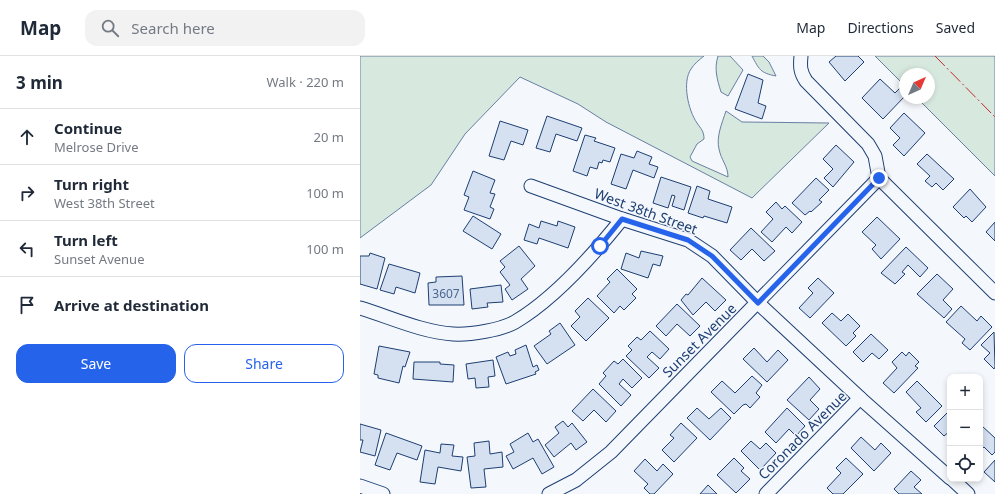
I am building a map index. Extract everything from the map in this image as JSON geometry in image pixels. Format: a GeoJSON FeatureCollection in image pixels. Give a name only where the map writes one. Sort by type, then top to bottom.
{"type":"FeatureCollection","features":[{"type":"Feature","properties":{"kind":"street"},"geometry":{"type":"LineString","coordinates":[[801,56],[800,66],[806,81],[868,144],[875,156],[879,178],[995,293]]}},
{"type":"Feature","properties":{"kind":"street","name":"Sunset Avenue"},"geometry":{"type":"LineString","coordinates":[[549,494],[576,480],[611,452],[879,178]]}},
{"type":"Feature","properties":{"kind":"street","name":"West 38th Street"},"geometry":{"type":"LineString","coordinates":[[531,186],[622,219],[688,240],[712,256],[758,303],[860,398],[947,474]]}},
{"type":"Feature","properties":{"kind":"street"},"geometry":{"type":"LineString","coordinates":[[360,308],[426,328],[454,334],[482,332],[514,322],[551,295],[600,246],[622,219]]}},
{"type":"Feature","properties":{"kind":"street","name":"Coronado Avenue"},"geometry":{"type":"LineString","coordinates":[[766,494],[860,398]]}},
{"type":"Feature","properties":{"kind":"street","name":"West 38th Street"},"geometry":{"type":"LineString","coordinates":[[955,482],[966,493]]}},
{"type":"Feature","properties":{"kind":"street"},"geometry":{"type":"LineString","coordinates":[[360,486],[383,494]]}},
{"type":"Feature","properties":{"kind":"shaded area"},"geometry":{"type":"Polygon","coordinates":[[[360,56],[704,56],[692,67],[687,81],[687,96],[691,111],[704,136],[704,139],[697,144],[690,157],[692,161],[728,177],[718,144],[720,130],[726,111],[742,122],[829,123],[752,198],[606,122],[578,104],[520,77],[465,134],[431,185],[360,238],[360,56]]]}},
{"type":"Feature","properties":{"kind":"shaded area"},"geometry":{"type":"Polygon","coordinates":[[[718,56],[730,56],[743,70],[728,96],[721,92],[718,83],[716,70],[718,56]]]}},
{"type":"Feature","properties":{"kind":"shaded area"},"geometry":{"type":"Polygon","coordinates":[[[752,56],[763,56],[769,62],[776,76],[763,72],[756,64],[752,56]]]}},
{"type":"Feature","properties":{"kind":"shaded area"},"geometry":{"type":"Polygon","coordinates":[[[875,56],[995,56],[995,176],[923,104],[935,104],[935,68],[899,68],[899,80],[875,56]]]}},
{"type":"Feature","properties":{"kind":"building"},"geometry":{"type":"Polygon","coordinates":[[[836,56],[858,56],[864,62],[845,81],[829,62],[836,56]]]}},
{"type":"Feature","properties":{"kind":"building"},"geometry":{"type":"Polygon","coordinates":[[[748,74],[763,80],[758,103],[766,106],[762,119],[735,109],[748,74]]]}},
{"type":"Feature","properties":{"kind":"building"},"geometry":{"type":"Polygon","coordinates":[[[880,79],[895,93],[899,89],[899,102],[883,119],[862,98],[880,79]]]}},
{"type":"Feature","properties":{"kind":"building"},"geometry":{"type":"Polygon","coordinates":[[[904,113],[925,133],[904,156],[893,145],[900,138],[890,128],[904,113]]]}},
{"type":"Feature","properties":{"kind":"building"},"geometry":{"type":"Polygon","coordinates":[[[547,116],[582,128],[577,141],[556,134],[550,152],[536,148],[547,116]]]}},
{"type":"Feature","properties":{"kind":"building"},"geometry":{"type":"Polygon","coordinates":[[[500,121],[528,130],[523,145],[511,141],[504,160],[489,156],[500,121]]]}},
{"type":"Feature","properties":{"kind":"building"},"geometry":{"type":"Polygon","coordinates":[[[585,135],[596,138],[594,141],[615,148],[610,162],[603,160],[602,163],[599,162],[597,169],[590,167],[587,176],[573,171],[585,135]]]}},
{"type":"Feature","properties":{"kind":"building"},"geometry":{"type":"Polygon","coordinates":[[[836,145],[854,162],[833,187],[824,178],[833,169],[823,159],[836,145]]]}},
{"type":"Feature","properties":{"kind":"building"},"geometry":{"type":"Polygon","coordinates":[[[637,151],[652,157],[649,164],[658,167],[654,178],[633,170],[626,189],[611,184],[621,154],[634,158],[637,151]]]}},
{"type":"Feature","properties":{"kind":"building"},"geometry":{"type":"Polygon","coordinates":[[[927,154],[954,179],[943,190],[936,183],[932,187],[925,181],[930,176],[917,164],[927,154]]]}},
{"type":"Feature","properties":{"kind":"building"},"geometry":{"type":"Polygon","coordinates":[[[473,171],[495,180],[490,193],[495,194],[490,207],[494,209],[490,219],[464,210],[469,197],[464,195],[473,171]]]}},
{"type":"Feature","properties":{"kind":"building"},"geometry":{"type":"Polygon","coordinates":[[[661,177],[691,187],[684,210],[672,206],[675,196],[672,195],[668,208],[653,203],[661,177]]]}},
{"type":"Feature","properties":{"kind":"building"},"geometry":{"type":"Polygon","coordinates":[[[816,178],[829,190],[819,200],[822,202],[811,212],[810,211],[805,215],[792,203],[816,178]]]}},
{"type":"Feature","properties":{"kind":"building"},"geometry":{"type":"Polygon","coordinates":[[[697,186],[710,191],[708,199],[732,207],[727,223],[688,213],[697,186]]]}},
{"type":"Feature","properties":{"kind":"building"},"geometry":{"type":"Polygon","coordinates":[[[970,189],[986,207],[972,222],[966,216],[964,218],[953,207],[970,189]]]}},
{"type":"Feature","properties":{"kind":"building"},"geometry":{"type":"Polygon","coordinates":[[[776,202],[782,209],[785,206],[802,222],[792,233],[786,227],[772,242],[761,232],[773,219],[766,212],[776,202]]]}},
{"type":"Feature","properties":{"kind":"building"},"geometry":{"type":"Polygon","coordinates":[[[473,216],[501,234],[492,249],[463,231],[473,216]]]}},
{"type":"Feature","properties":{"kind":"building"},"geometry":{"type":"Polygon","coordinates":[[[877,217],[900,239],[881,259],[872,249],[876,245],[862,232],[877,217]]]}},
{"type":"Feature","properties":{"kind":"building"},"geometry":{"type":"Polygon","coordinates":[[[541,221],[557,226],[558,221],[575,227],[568,248],[539,238],[537,244],[524,240],[529,224],[539,228],[541,221]]]}},
{"type":"Feature","properties":{"kind":"building"},"geometry":{"type":"Polygon","coordinates":[[[995,222],[995,241],[986,232],[995,222]]]}},
{"type":"Feature","properties":{"kind":"building"},"geometry":{"type":"Polygon","coordinates":[[[751,228],[775,251],[764,261],[752,249],[741,260],[730,250],[751,228]]]}},
{"type":"Feature","properties":{"kind":"building"},"geometry":{"type":"Polygon","coordinates":[[[519,246],[535,266],[521,279],[528,289],[512,300],[505,289],[510,285],[500,272],[505,267],[500,261],[519,246]]]}},
{"type":"Feature","properties":{"kind":"building"},"geometry":{"type":"Polygon","coordinates":[[[906,247],[928,268],[920,277],[908,265],[902,272],[905,274],[895,284],[881,273],[906,247]]]}},
{"type":"Feature","properties":{"kind":"building"},"geometry":{"type":"Polygon","coordinates":[[[641,251],[663,256],[660,266],[653,264],[648,278],[621,269],[626,253],[639,258],[641,251]]]}},
{"type":"Feature","properties":{"kind":"building"},"geometry":{"type":"Polygon","coordinates":[[[370,253],[385,258],[377,289],[360,284],[360,256],[369,256],[370,253]]]}},
{"type":"Feature","properties":{"kind":"building"},"geometry":{"type":"Polygon","coordinates":[[[389,264],[420,273],[415,293],[396,287],[394,294],[380,290],[389,264]]]}},
{"type":"Feature","properties":{"kind":"building"},"geometry":{"type":"Polygon","coordinates":[[[617,269],[637,289],[632,294],[636,298],[624,310],[620,306],[614,313],[597,296],[610,282],[607,279],[617,269]]]}},
{"type":"Feature","properties":{"kind":"building"},"geometry":{"type":"Polygon","coordinates":[[[937,274],[953,289],[943,300],[952,309],[944,318],[917,294],[937,274]]]}},
{"type":"Feature","properties":{"kind":"building"},"geometry":{"type":"Polygon","coordinates":[[[462,276],[464,305],[429,305],[428,283],[436,282],[436,277],[462,276]]]}},
{"type":"Feature","properties":{"kind":"building"},"geometry":{"type":"Polygon","coordinates":[[[702,278],[726,300],[715,311],[706,302],[693,315],[681,300],[686,294],[688,295],[702,278]]]}},
{"type":"Feature","properties":{"kind":"building"},"geometry":{"type":"Polygon","coordinates":[[[818,278],[834,293],[810,318],[799,308],[813,293],[808,288],[818,278]]]}},
{"type":"Feature","properties":{"kind":"building"},"geometry":{"type":"Polygon","coordinates":[[[501,285],[503,302],[487,303],[488,307],[472,309],[470,289],[501,285]]]}},
{"type":"Feature","properties":{"kind":"building"},"geometry":{"type":"Polygon","coordinates":[[[588,298],[609,318],[586,341],[571,326],[580,317],[575,311],[588,298]]]}},
{"type":"Feature","properties":{"kind":"building"},"geometry":{"type":"Polygon","coordinates":[[[677,304],[700,326],[690,336],[677,324],[666,336],[656,326],[677,304]]]}},
{"type":"Feature","properties":{"kind":"building"},"geometry":{"type":"Polygon","coordinates":[[[961,306],[977,321],[981,316],[992,327],[970,350],[962,343],[965,339],[946,322],[961,306]]]}},
{"type":"Feature","properties":{"kind":"building"},"geometry":{"type":"Polygon","coordinates":[[[832,313],[841,321],[848,314],[860,326],[853,333],[856,336],[846,346],[822,323],[832,313]]]}},
{"type":"Feature","properties":{"kind":"building"},"geometry":{"type":"Polygon","coordinates":[[[560,323],[575,345],[547,364],[534,346],[551,334],[549,331],[560,323]]]}},
{"type":"Feature","properties":{"kind":"building"},"geometry":{"type":"Polygon","coordinates":[[[650,331],[669,349],[660,359],[652,352],[647,357],[659,368],[649,378],[626,356],[632,350],[628,346],[637,337],[641,340],[650,331]]]}},
{"type":"Feature","properties":{"kind":"building"},"geometry":{"type":"Polygon","coordinates":[[[994,332],[994,369],[984,359],[990,353],[981,345],[994,332]]]}},
{"type":"Feature","properties":{"kind":"building"},"geometry":{"type":"Polygon","coordinates":[[[871,334],[888,350],[879,359],[872,353],[863,362],[853,352],[871,334]]]}},
{"type":"Feature","properties":{"kind":"building"},"geometry":{"type":"Polygon","coordinates":[[[526,345],[533,367],[537,365],[539,370],[535,372],[536,374],[506,384],[496,357],[508,352],[510,356],[516,354],[515,350],[526,345]]]}},
{"type":"Feature","properties":{"kind":"building"},"geometry":{"type":"Polygon","coordinates":[[[379,346],[410,352],[405,367],[403,366],[399,383],[378,378],[378,375],[374,374],[379,346]]]}},
{"type":"Feature","properties":{"kind":"building"},"geometry":{"type":"Polygon","coordinates":[[[754,348],[767,362],[778,350],[788,360],[767,382],[743,359],[754,348]]]}},
{"type":"Feature","properties":{"kind":"building"},"geometry":{"type":"Polygon","coordinates":[[[902,352],[906,356],[909,352],[919,362],[915,366],[918,368],[894,393],[883,383],[897,368],[892,362],[902,352]]]}},
{"type":"Feature","properties":{"kind":"building"},"geometry":{"type":"Polygon","coordinates":[[[623,359],[642,378],[632,388],[623,379],[619,384],[631,395],[621,406],[599,384],[606,376],[603,373],[614,361],[618,364],[623,359]]]}},
{"type":"Feature","properties":{"kind":"building"},"geometry":{"type":"Polygon","coordinates":[[[493,360],[495,376],[488,377],[489,387],[476,388],[475,378],[468,379],[466,364],[493,360]]]}},
{"type":"Feature","properties":{"kind":"building"},"geometry":{"type":"Polygon","coordinates":[[[414,362],[440,362],[440,364],[454,365],[453,382],[413,379],[414,362]]]}},
{"type":"Feature","properties":{"kind":"building"},"geometry":{"type":"Polygon","coordinates":[[[752,376],[762,385],[756,393],[760,397],[750,408],[746,404],[743,405],[734,414],[711,392],[722,381],[735,393],[752,376]]]}},
{"type":"Feature","properties":{"kind":"building"},"geometry":{"type":"Polygon","coordinates":[[[809,377],[820,389],[810,400],[819,409],[809,420],[787,400],[809,377]]]}},
{"type":"Feature","properties":{"kind":"building"},"geometry":{"type":"Polygon","coordinates":[[[917,381],[942,406],[926,422],[916,412],[921,408],[906,392],[917,381]]]}},
{"type":"Feature","properties":{"kind":"building"},"geometry":{"type":"Polygon","coordinates":[[[593,389],[616,411],[606,422],[594,410],[583,421],[572,411],[593,389]]]}},
{"type":"Feature","properties":{"kind":"building"},"geometry":{"type":"Polygon","coordinates":[[[697,408],[709,419],[721,408],[731,418],[710,440],[687,418],[697,408]]]}},
{"type":"Feature","properties":{"kind":"building"},"geometry":{"type":"Polygon","coordinates":[[[787,408],[805,426],[796,436],[789,429],[776,443],[765,432],[787,408]]]}},
{"type":"Feature","properties":{"kind":"building"},"geometry":{"type":"Polygon","coordinates":[[[947,413],[947,434],[944,436],[934,426],[947,413]]]}},
{"type":"Feature","properties":{"kind":"building"},"geometry":{"type":"Polygon","coordinates":[[[563,421],[568,427],[572,423],[587,442],[576,450],[571,443],[554,457],[545,445],[559,433],[555,427],[563,421]]]}},
{"type":"Feature","properties":{"kind":"building"},"geometry":{"type":"Polygon","coordinates":[[[681,423],[697,438],[674,462],[662,450],[674,438],[670,435],[681,423]]]}},
{"type":"Feature","properties":{"kind":"building"},"geometry":{"type":"Polygon","coordinates":[[[360,424],[381,430],[375,456],[360,452],[363,440],[360,440],[360,424]]]}},
{"type":"Feature","properties":{"kind":"building"},"geometry":{"type":"Polygon","coordinates":[[[983,427],[995,438],[995,452],[992,455],[984,447],[983,448],[983,427]]]}},
{"type":"Feature","properties":{"kind":"building"},"geometry":{"type":"Polygon","coordinates":[[[386,433],[422,446],[417,460],[397,453],[390,470],[375,465],[386,433]]]}},
{"type":"Feature","properties":{"kind":"building"},"geometry":{"type":"Polygon","coordinates":[[[528,433],[533,442],[538,439],[554,467],[542,474],[533,458],[513,469],[506,456],[514,452],[510,444],[528,433]]]}},
{"type":"Feature","properties":{"kind":"building"},"geometry":{"type":"Polygon","coordinates":[[[861,437],[875,450],[881,443],[891,453],[874,471],[851,448],[861,437]]]}},
{"type":"Feature","properties":{"kind":"building"},"geometry":{"type":"Polygon","coordinates":[[[489,441],[490,454],[502,452],[503,467],[484,469],[486,487],[471,488],[467,457],[475,456],[474,443],[489,441]]]}},
{"type":"Feature","properties":{"kind":"building"},"geometry":{"type":"Polygon","coordinates":[[[751,441],[760,449],[766,443],[776,453],[760,470],[741,451],[751,441]]]}},
{"type":"Feature","properties":{"kind":"building"},"geometry":{"type":"Polygon","coordinates":[[[441,444],[454,445],[452,456],[463,457],[461,471],[438,467],[435,484],[420,482],[425,450],[440,453],[441,444]]]}},
{"type":"Feature","properties":{"kind":"building"},"geometry":{"type":"Polygon","coordinates":[[[734,458],[744,468],[741,471],[750,479],[736,493],[717,475],[734,458]]]}},
{"type":"Feature","properties":{"kind":"building"},"geometry":{"type":"Polygon","coordinates":[[[846,458],[863,474],[843,494],[833,494],[827,488],[841,473],[836,468],[846,458]]]}},
{"type":"Feature","properties":{"kind":"building"},"geometry":{"type":"Polygon","coordinates":[[[645,459],[657,471],[663,464],[673,474],[654,494],[650,494],[644,488],[648,484],[634,471],[645,459]]]}},
{"type":"Feature","properties":{"kind":"building"},"geometry":{"type":"Polygon","coordinates":[[[995,460],[995,482],[984,472],[995,460]]]}},
{"type":"Feature","properties":{"kind":"building"},"geometry":{"type":"Polygon","coordinates":[[[911,471],[921,480],[914,487],[922,494],[899,494],[894,489],[911,471]]]}},
{"type":"Feature","properties":{"kind":"building"},"geometry":{"type":"Polygon","coordinates":[[[708,485],[717,494],[700,494],[708,485]]]}},
{"type":"Feature","properties":{"kind":"power"},"geometry":{"type":"LineString","coordinates":[[935,56],[995,117]]}},
{"type":"Feature","properties":{"kind":"route"},"geometry":{"type":"LineString","coordinates":[[600,246],[622,219],[688,240],[712,256],[758,303],[879,178]]}}]}
